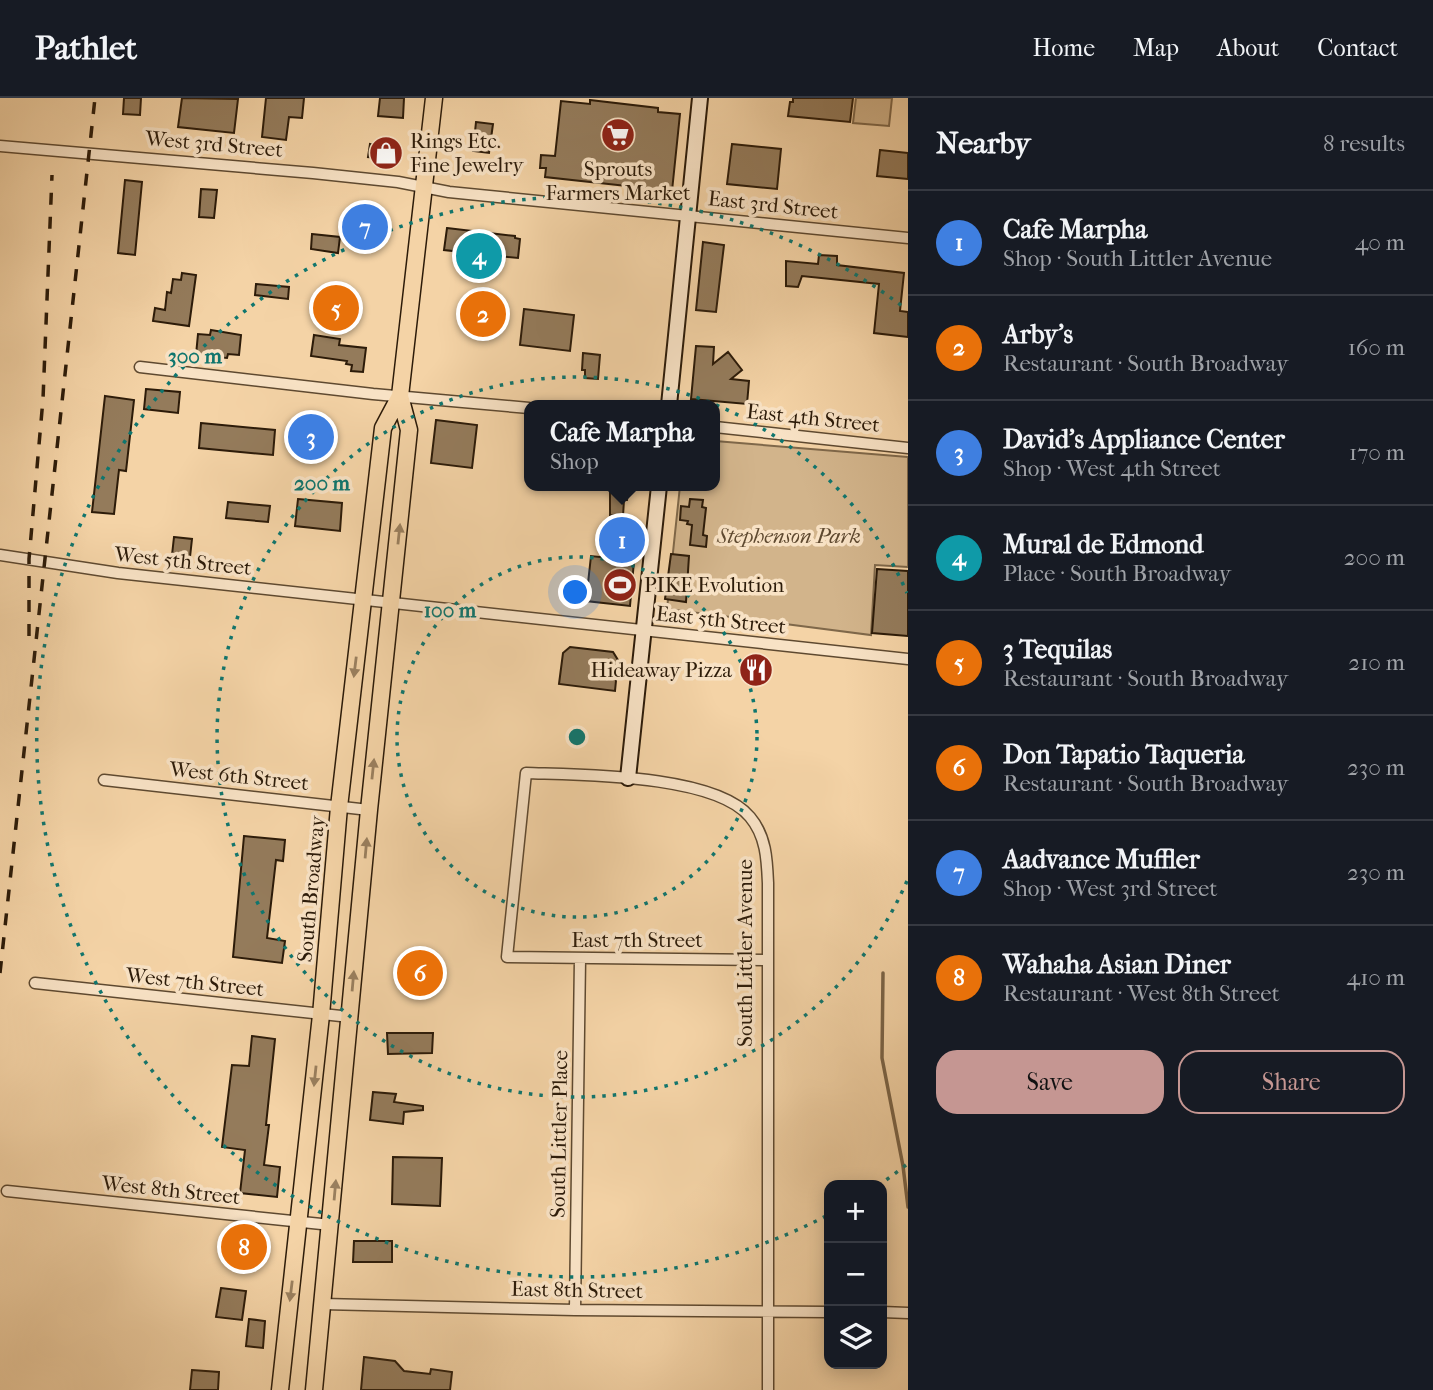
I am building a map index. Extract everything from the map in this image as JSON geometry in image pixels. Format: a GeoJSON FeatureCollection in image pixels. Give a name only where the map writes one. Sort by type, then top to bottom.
{"type":"FeatureCollection","features":[{"type":"Feature","properties":{"kind":"main road","name":"South Broadway"},"geometry":{"type":"LineString","coordinates":[[280,1390],[321,1015],[339,807],[383,428],[400,396],[434,98]]}},
{"type":"Feature","properties":{"kind":"main road","name":"South Broadway"},"geometry":{"type":"LineString","coordinates":[[314,1390],[369,810],[410,430],[400,396]]}},
{"type":"Feature","properties":{"kind":"street"},"geometry":{"type":"LineString","coordinates":[[670,400],[700,98]]}},
{"type":"Feature","properties":{"kind":"street","name":"West 3rd Street"},"geometry":{"type":"LineString","coordinates":[[0,146],[301,172],[425,187]]}},
{"type":"Feature","properties":{"kind":"street","name":"East 3rd Street"},"geometry":{"type":"LineString","coordinates":[[425,187],[458,193],[908,238]]}},
{"type":"Feature","properties":{"kind":"street"},"geometry":{"type":"LineString","coordinates":[[140,367],[524,408]]}},
{"type":"Feature","properties":{"kind":"street","name":"East 4th Street"},"geometry":{"type":"LineString","coordinates":[[720,428],[908,447]]}},
{"type":"Feature","properties":{"kind":"street"},"geometry":{"type":"LineString","coordinates":[[628,778],[658,491]]}},
{"type":"Feature","properties":{"kind":"street","name":"West 5th Street"},"geometry":{"type":"LineString","coordinates":[[0,555],[118,573],[363,600]]}},
{"type":"Feature","properties":{"kind":"street","name":"East 5th Street"},"geometry":{"type":"LineString","coordinates":[[363,600],[908,659]]}},
{"type":"Feature","properties":{"kind":"street","name":"South Littler Avenue"},"geometry":{"type":"LineString","coordinates":[[507,957],[526,773],[628,778],[688,786],[726,800],[749,815],[762,836],[767,856],[768,1390]]}},
{"type":"Feature","properties":{"kind":"street","name":"West 6th Street"},"geometry":{"type":"LineString","coordinates":[[104,780],[369,810]]}},
{"type":"Feature","properties":{"kind":"street","name":"East 7th Street"},"geometry":{"type":"LineString","coordinates":[[507,957],[766,960]]}},
{"type":"Feature","properties":{"kind":"street","name":"South Littler Place"},"geometry":{"type":"LineString","coordinates":[[575,1310],[580,959]]}},
{"type":"Feature","properties":{"kind":"street","name":"West 7th Street"},"geometry":{"type":"LineString","coordinates":[[35,983],[350,1017]]}},
{"type":"Feature","properties":{"kind":"street","name":"West 8th Street"},"geometry":{"type":"LineString","coordinates":[[7,1191],[331,1225]]}},
{"type":"Feature","properties":{"kind":"street","name":"East 8th Street"},"geometry":{"type":"LineString","coordinates":[[323,1304],[824,1312]]}},
{"type":"Feature","properties":{"kind":"street"},"geometry":{"type":"LineString","coordinates":[[887,1312],[908,1313]]}},
{"type":"Feature","properties":{"kind":"green space"},"geometry":{"type":"Polygon","coordinates":[[[856,98],[892,98],[889,126],[853,123],[856,98]]]}},
{"type":"Feature","properties":{"kind":"green space","name":"Stephenson Park"},"geometry":{"type":"Polygon","coordinates":[[[720,441],[908,457],[908,567],[875,565],[871,635],[667,609],[679,491],[720,491],[720,441]]]}},
{"type":"Feature","properties":{"kind":"building"},"geometry":{"type":"Polygon","coordinates":[[[124,98],[141,98],[140,115],[123,114],[124,98]]]}},
{"type":"Feature","properties":{"kind":"building"},"geometry":{"type":"Polygon","coordinates":[[[182,98],[238,99],[234,133],[178,127],[182,98]]]}},
{"type":"Feature","properties":{"kind":"building"},"geometry":{"type":"Polygon","coordinates":[[[266,98],[304,98],[302,118],[289,117],[286,140],[262,137],[266,98]]]}},
{"type":"Feature","properties":{"kind":"building"},"geometry":{"type":"Polygon","coordinates":[[[380,98],[404,98],[403,118],[378,116],[380,98]]]}},
{"type":"Feature","properties":{"kind":"building"},"geometry":{"type":"Polygon","coordinates":[[[793,98],[853,98],[850,122],[788,116],[793,98]]]}},
{"type":"Feature","properties":{"kind":"building","name":"Sprouts Farmers Market"},"geometry":{"type":"Polygon","coordinates":[[[590,100],[658,108],[658,112],[680,114],[672,191],[545,177],[546,168],[540,168],[541,155],[555,156],[561,101],[590,104],[590,100]]]}},
{"type":"Feature","properties":{"kind":"building"},"geometry":{"type":"Polygon","coordinates":[[[476,122],[493,124],[489,153],[473,151],[476,122]]]}},
{"type":"Feature","properties":{"kind":"building"},"geometry":{"type":"Polygon","coordinates":[[[370,144],[398,148],[396,160],[368,157],[370,144]]]}},
{"type":"Feature","properties":{"kind":"building"},"geometry":{"type":"Polygon","coordinates":[[[732,144],[781,149],[777,189],[727,184],[732,144]]]}},
{"type":"Feature","properties":{"kind":"building"},"geometry":{"type":"Polygon","coordinates":[[[880,150],[908,153],[908,179],[877,176],[880,150]]]}},
{"type":"Feature","properties":{"kind":"building"},"geometry":{"type":"Polygon","coordinates":[[[125,180],[142,182],[135,255],[118,253],[125,180]]]}},
{"type":"Feature","properties":{"kind":"building"},"geometry":{"type":"Polygon","coordinates":[[[201,189],[217,190],[214,218],[199,217],[201,189]]]}},
{"type":"Feature","properties":{"kind":"building"},"geometry":{"type":"Polygon","coordinates":[[[357,211],[376,213],[373,238],[355,236],[357,211]]]}},
{"type":"Feature","properties":{"kind":"building"},"geometry":{"type":"Polygon","coordinates":[[[447,228],[515,236],[520,239],[518,258],[444,250],[447,228]]]}},
{"type":"Feature","properties":{"kind":"building"},"geometry":{"type":"Polygon","coordinates":[[[312,234],[340,237],[338,253],[311,249],[312,234]]]}},
{"type":"Feature","properties":{"kind":"building"},"geometry":{"type":"Polygon","coordinates":[[[703,242],[724,245],[716,312],[696,310],[703,242]]]}},
{"type":"Feature","properties":{"kind":"building"},"geometry":{"type":"Polygon","coordinates":[[[819,255],[837,256],[837,265],[904,273],[900,311],[908,312],[908,337],[874,333],[879,284],[802,276],[798,287],[786,286],[786,261],[818,264],[819,255]]]}},
{"type":"Feature","properties":{"kind":"building"},"geometry":{"type":"Polygon","coordinates":[[[182,273],[196,275],[189,326],[153,321],[155,308],[165,310],[167,292],[171,293],[173,279],[181,280],[182,273]]]}},
{"type":"Feature","properties":{"kind":"building"},"geometry":{"type":"Polygon","coordinates":[[[256,284],[289,287],[288,299],[255,295],[256,284]]]}},
{"type":"Feature","properties":{"kind":"building"},"geometry":{"type":"Polygon","coordinates":[[[320,292],[352,296],[351,301],[354,302],[350,321],[317,317],[320,292]]]}},
{"type":"Feature","properties":{"kind":"building"},"geometry":{"type":"Polygon","coordinates":[[[467,302],[503,305],[502,329],[464,321],[465,319],[461,318],[463,304],[466,305],[467,302]]]}},
{"type":"Feature","properties":{"kind":"building"},"geometry":{"type":"Polygon","coordinates":[[[524,309],[574,315],[570,351],[520,345],[524,309]]]}},
{"type":"Feature","properties":{"kind":"building"},"geometry":{"type":"Polygon","coordinates":[[[211,330],[241,335],[239,355],[228,354],[227,358],[196,355],[198,334],[210,335],[211,330]]]}},
{"type":"Feature","properties":{"kind":"building"},"geometry":{"type":"Polygon","coordinates":[[[314,335],[340,339],[339,345],[366,348],[363,372],[351,371],[352,365],[346,364],[347,361],[311,356],[314,335]]]}},
{"type":"Feature","properties":{"kind":"building"},"geometry":{"type":"Polygon","coordinates":[[[696,346],[714,347],[713,364],[728,352],[742,370],[731,379],[749,381],[747,404],[691,399],[696,346]]]}},
{"type":"Feature","properties":{"kind":"building"},"geometry":{"type":"Polygon","coordinates":[[[583,353],[600,355],[598,379],[585,378],[585,370],[582,370],[583,353]]]}},
{"type":"Feature","properties":{"kind":"building"},"geometry":{"type":"Polygon","coordinates":[[[146,389],[180,392],[178,413],[144,409],[146,389]]]}},
{"type":"Feature","properties":{"kind":"building"},"geometry":{"type":"Polygon","coordinates":[[[105,396],[134,400],[126,471],[119,470],[114,514],[92,512],[105,396]]]}},
{"type":"Feature","properties":{"kind":"building"},"geometry":{"type":"Polygon","coordinates":[[[303,418],[324,420],[321,455],[298,451],[303,418]]]}},
{"type":"Feature","properties":{"kind":"building"},"geometry":{"type":"Polygon","coordinates":[[[436,420],[477,425],[472,468],[431,463],[436,420]]]}},
{"type":"Feature","properties":{"kind":"building"},"geometry":{"type":"Polygon","coordinates":[[[201,423],[275,430],[273,455],[199,448],[201,423]]]}},
{"type":"Feature","properties":{"kind":"building"},"geometry":{"type":"Polygon","coordinates":[[[610,491],[628,491],[627,500],[624,500],[623,516],[610,515],[610,491]]]}},
{"type":"Feature","properties":{"kind":"building"},"geometry":{"type":"Polygon","coordinates":[[[298,499],[342,503],[340,531],[295,526],[298,499]]]}},
{"type":"Feature","properties":{"kind":"building"},"geometry":{"type":"Polygon","coordinates":[[[690,499],[703,500],[702,507],[706,508],[703,535],[707,536],[706,547],[690,545],[692,525],[687,524],[688,521],[680,520],[681,506],[689,507],[690,499]]]}},
{"type":"Feature","properties":{"kind":"building"},"geometry":{"type":"Polygon","coordinates":[[[228,502],[270,506],[268,522],[226,518],[228,502]]]}},
{"type":"Feature","properties":{"kind":"building"},"geometry":{"type":"Polygon","coordinates":[[[615,529],[633,531],[630,560],[634,561],[630,606],[586,601],[591,556],[609,558],[611,536],[615,537],[615,529]]]}},
{"type":"Feature","properties":{"kind":"building"},"geometry":{"type":"Polygon","coordinates":[[[174,537],[192,539],[190,557],[172,555],[174,537]]]}},
{"type":"Feature","properties":{"kind":"building"},"geometry":{"type":"Polygon","coordinates":[[[671,554],[689,556],[686,602],[665,599],[671,554]]]}},
{"type":"Feature","properties":{"kind":"building"},"geometry":{"type":"Polygon","coordinates":[[[877,569],[908,571],[908,636],[872,633],[877,569]]]}},
{"type":"Feature","properties":{"kind":"building"},"geometry":{"type":"Polygon","coordinates":[[[570,647],[613,652],[618,660],[615,691],[559,684],[563,653],[570,647]]]}},
{"type":"Feature","properties":{"kind":"building"},"geometry":{"type":"Polygon","coordinates":[[[244,836],[285,840],[283,861],[276,860],[267,938],[285,941],[282,963],[233,957],[244,836]]]}},
{"type":"Feature","properties":{"kind":"building"},"geometry":{"type":"Polygon","coordinates":[[[401,961],[442,961],[441,983],[401,983],[401,961]]]}},
{"type":"Feature","properties":{"kind":"building"},"geometry":{"type":"Polygon","coordinates":[[[387,1033],[433,1033],[432,1053],[388,1054],[387,1033]]]}},
{"type":"Feature","properties":{"kind":"building"},"geometry":{"type":"Polygon","coordinates":[[[252,1036],[275,1039],[264,1165],[280,1167],[277,1197],[240,1193],[245,1150],[222,1147],[232,1065],[249,1066],[252,1036]]]}},
{"type":"Feature","properties":{"kind":"building"},"geometry":{"type":"Polygon","coordinates":[[[373,1092],[396,1094],[394,1102],[423,1106],[423,1110],[404,1112],[403,1124],[370,1120],[373,1092]]]}},
{"type":"Feature","properties":{"kind":"building"},"geometry":{"type":"Polygon","coordinates":[[[393,1157],[442,1158],[440,1206],[392,1204],[393,1157]]]}},
{"type":"Feature","properties":{"kind":"building"},"geometry":{"type":"Polygon","coordinates":[[[226,1236],[264,1240],[263,1257],[224,1255],[226,1236]]]}},
{"type":"Feature","properties":{"kind":"building"},"geometry":{"type":"Polygon","coordinates":[[[354,1241],[392,1241],[392,1262],[353,1262],[354,1241]]]}},
{"type":"Feature","properties":{"kind":"building"},"geometry":{"type":"Polygon","coordinates":[[[221,1288],[246,1291],[242,1320],[216,1317],[221,1288]]]}},
{"type":"Feature","properties":{"kind":"building"},"geometry":{"type":"Polygon","coordinates":[[[249,1319],[265,1321],[263,1348],[246,1346],[249,1319]]]}},
{"type":"Feature","properties":{"kind":"building"},"geometry":{"type":"Polygon","coordinates":[[[364,1357],[395,1361],[404,1371],[430,1374],[431,1369],[452,1372],[450,1390],[361,1390],[364,1357]]]}},
{"type":"Feature","properties":{"kind":"building"},"geometry":{"type":"Polygon","coordinates":[[[192,1370],[219,1372],[218,1390],[190,1390],[192,1370]]]}},
{"type":"Feature","properties":{"kind":"waterway"},"geometry":{"type":"LineString","coordinates":[[883,973],[882,1058],[903,1166],[908,1207]]}},
{"type":"Feature","properties":{"kind":"railway"},"geometry":{"type":"LineString","coordinates":[[0,973],[95,98]]}},
{"type":"Feature","properties":{"kind":"railway"},"geometry":{"type":"LineString","coordinates":[[29,636],[29,559],[43,399],[52,175]]}},
{"type":"Feature","properties":{"kind":"place","name":"Sprouts Farmers Market"},"geometry":{"type":"Point","coordinates":[618,135]}},
{"type":"Feature","properties":{"kind":"place","name":"Rings Etc. Fine Jewelry"},"geometry":{"type":"Point","coordinates":[386,153]}},
{"type":"Feature","properties":{"kind":"place","name":"Aadvance Muffler"},"geometry":{"type":"Point","coordinates":[365,227]}},
{"type":"Feature","properties":{"kind":"place","name":"Mural de Edmond"},"geometry":{"type":"Point","coordinates":[479,256]}},
{"type":"Feature","properties":{"kind":"place","name":"3 Tequilas"},"geometry":{"type":"Point","coordinates":[336,308]}},
{"type":"Feature","properties":{"kind":"place","name":"Arby's"},"geometry":{"type":"Point","coordinates":[483,314]}},
{"type":"Feature","properties":{"kind":"place","name":"David's Appliance Center"},"geometry":{"type":"Point","coordinates":[311,437]}},
{"type":"Feature","properties":{"kind":"place","name":"Cafe Marpha"},"geometry":{"type":"Point","coordinates":[622,540]}},
{"type":"Feature","properties":{"kind":"place","name":"PIKE Evolution"},"geometry":{"type":"Point","coordinates":[620,585]}},
{"type":"Feature","properties":{"kind":"place","name":"Hideaway Pizza"},"geometry":{"type":"Point","coordinates":[756,670]}},
{"type":"Feature","properties":{"kind":"place","name":"Don Tapatio Taqueria"},"geometry":{"type":"Point","coordinates":[420,973]}},
{"type":"Feature","properties":{"kind":"place","name":"Wahaha Asian Diner"},"geometry":{"type":"Point","coordinates":[244,1247]}}]}
